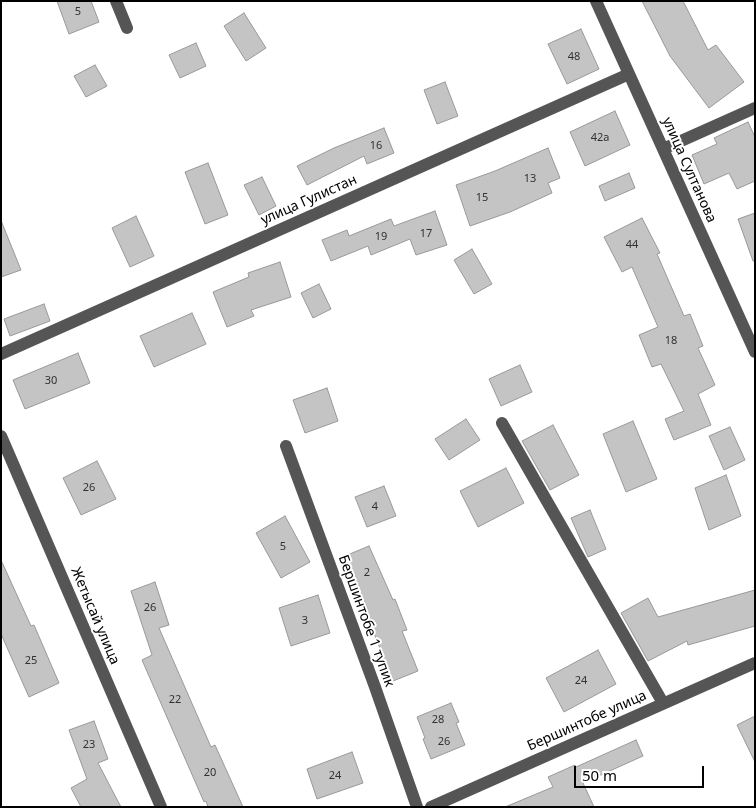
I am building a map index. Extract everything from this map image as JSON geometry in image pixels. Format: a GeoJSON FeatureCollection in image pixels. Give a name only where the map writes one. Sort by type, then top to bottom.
{"type":"FeatureCollection","features":[{"type":"Feature","properties":{"kind":"street"},"geometry":{"type":"LineString","coordinates":[[116,1],[127,28]]}},
{"type":"Feature","properties":{"kind":"street","name":"улица Султанова"},"geometry":{"type":"LineString","coordinates":[[596,1],[755,352]]}},
{"type":"Feature","properties":{"kind":"street","name":"улица Гулистан"},"geometry":{"type":"LineString","coordinates":[[1,354],[629,74]]}},
{"type":"Feature","properties":{"kind":"street"},"geometry":{"type":"LineString","coordinates":[[663,149],[755,108]]}},
{"type":"Feature","properties":{"kind":"street"},"geometry":{"type":"LineString","coordinates":[[502,423],[663,703]]}},
{"type":"Feature","properties":{"kind":"street","name":"Жетысай улица"},"geometry":{"type":"LineString","coordinates":[[1,436],[161,807]]}},
{"type":"Feature","properties":{"kind":"street","name":"Бершинтобе 1 тупик"},"geometry":{"type":"LineString","coordinates":[[286,446],[417,807]]}},
{"type":"Feature","properties":{"kind":"street","name":"Бершинтобе улица"},"geometry":{"type":"LineString","coordinates":[[431,807],[755,663]]}},
{"type":"Feature","properties":{"kind":"building"},"geometry":{"type":"Polygon","coordinates":[[[57,1],[91,1],[99,22],[69,34],[57,1]]]}},
{"type":"Feature","properties":{"kind":"building"},"geometry":{"type":"Polygon","coordinates":[[[642,1],[683,1],[708,50],[716,45],[744,82],[709,108],[670,56],[642,1]]]}},
{"type":"Feature","properties":{"kind":"building"},"geometry":{"type":"Polygon","coordinates":[[[244,13],[266,48],[246,61],[224,26],[244,13]]]}},
{"type":"Feature","properties":{"kind":"building"},"geometry":{"type":"Polygon","coordinates":[[[581,29],[599,69],[567,84],[548,44],[581,29]]]}},
{"type":"Feature","properties":{"kind":"building"},"geometry":{"type":"Polygon","coordinates":[[[196,43],[206,66],[180,78],[169,55],[196,43]]]}},
{"type":"Feature","properties":{"kind":"building"},"geometry":{"type":"Polygon","coordinates":[[[95,65],[107,86],[86,97],[74,76],[95,65]]]}},
{"type":"Feature","properties":{"kind":"building"},"geometry":{"type":"Polygon","coordinates":[[[445,82],[458,116],[437,124],[424,90],[445,82]]]}},
{"type":"Feature","properties":{"kind":"building"},"geometry":{"type":"Polygon","coordinates":[[[615,111],[630,145],[585,166],[570,132],[615,111]]]}},
{"type":"Feature","properties":{"kind":"building"},"geometry":{"type":"Polygon","coordinates":[[[748,122],[755,137],[755,181],[737,189],[729,173],[704,184],[692,155],[717,144],[714,138],[748,122]]]}},
{"type":"Feature","properties":{"kind":"building"},"geometry":{"type":"Polygon","coordinates":[[[384,128],[394,153],[367,164],[364,156],[307,185],[297,166],[334,148],[384,128]]]}},
{"type":"Feature","properties":{"kind":"building"},"geometry":{"type":"Polygon","coordinates":[[[548,148],[560,178],[548,183],[552,193],[510,212],[470,226],[456,185],[495,171],[548,148]]]}},
{"type":"Feature","properties":{"kind":"building"},"geometry":{"type":"Polygon","coordinates":[[[208,163],[228,215],[205,224],[185,172],[208,163]]]}},
{"type":"Feature","properties":{"kind":"building"},"geometry":{"type":"Polygon","coordinates":[[[629,173],[635,188],[605,201],[599,186],[629,173]]]}},
{"type":"Feature","properties":{"kind":"building"},"geometry":{"type":"Polygon","coordinates":[[[262,177],[276,206],[259,215],[244,185],[262,177]]]}},
{"type":"Feature","properties":{"kind":"building"},"geometry":{"type":"Polygon","coordinates":[[[435,211],[447,245],[416,255],[410,239],[371,255],[368,246],[331,261],[322,240],[347,230],[349,236],[391,219],[394,226],[435,211]]]}},
{"type":"Feature","properties":{"kind":"building"},"geometry":{"type":"Polygon","coordinates":[[[755,213],[755,261],[753,261],[738,219],[755,213]]]}},
{"type":"Feature","properties":{"kind":"building"},"geometry":{"type":"Polygon","coordinates":[[[136,216],[154,256],[130,267],[112,228],[136,216]]]}},
{"type":"Feature","properties":{"kind":"building"},"geometry":{"type":"Polygon","coordinates":[[[642,218],[660,253],[657,254],[684,316],[690,314],[703,346],[698,348],[715,385],[698,394],[711,425],[674,440],[665,419],[684,411],[661,364],[652,367],[639,335],[658,327],[632,267],[622,272],[604,237],[642,218]]]}},
{"type":"Feature","properties":{"kind":"building"},"geometry":{"type":"Polygon","coordinates":[[[1,224],[21,270],[1,277],[1,224]]]}},
{"type":"Feature","properties":{"kind":"building"},"geometry":{"type":"Polygon","coordinates":[[[472,249],[492,284],[474,294],[454,260],[472,249]]]}},
{"type":"Feature","properties":{"kind":"building"},"geometry":{"type":"Polygon","coordinates":[[[280,262],[291,297],[251,310],[254,316],[227,327],[213,292],[249,277],[248,273],[280,262]]]}},
{"type":"Feature","properties":{"kind":"building"},"geometry":{"type":"Polygon","coordinates":[[[319,284],[331,309],[313,318],[301,293],[319,284]]]}},
{"type":"Feature","properties":{"kind":"building"},"geometry":{"type":"Polygon","coordinates":[[[44,304],[50,321],[10,336],[4,319],[44,304]]]}},
{"type":"Feature","properties":{"kind":"building"},"geometry":{"type":"Polygon","coordinates":[[[192,313],[206,344],[154,367],[140,336],[192,313]]]}},
{"type":"Feature","properties":{"kind":"building"},"geometry":{"type":"Polygon","coordinates":[[[78,353],[90,383],[25,409],[13,380],[78,353]]]}},
{"type":"Feature","properties":{"kind":"building"},"geometry":{"type":"Polygon","coordinates":[[[520,365],[532,392],[501,406],[489,379],[520,365]]]}},
{"type":"Feature","properties":{"kind":"building"},"geometry":{"type":"Polygon","coordinates":[[[327,388],[338,421],[305,433],[293,400],[327,388]]]}},
{"type":"Feature","properties":{"kind":"building"},"geometry":{"type":"Polygon","coordinates":[[[466,419],[480,440],[449,460],[435,439],[466,419]]]}},
{"type":"Feature","properties":{"kind":"building"},"geometry":{"type":"Polygon","coordinates":[[[633,421],[657,479],[626,492],[603,434],[633,421]]]}},
{"type":"Feature","properties":{"kind":"building"},"geometry":{"type":"Polygon","coordinates":[[[553,425],[579,475],[550,490],[522,441],[553,425]]]}},
{"type":"Feature","properties":{"kind":"building"},"geometry":{"type":"Polygon","coordinates":[[[730,427],[745,460],[724,470],[709,436],[730,427]]]}},
{"type":"Feature","properties":{"kind":"building"},"geometry":{"type":"Polygon","coordinates":[[[97,461],[116,499],[81,515],[63,478],[97,461]]]}},
{"type":"Feature","properties":{"kind":"building"},"geometry":{"type":"Polygon","coordinates":[[[506,468],[524,503],[478,527],[460,491],[506,468]]]}},
{"type":"Feature","properties":{"kind":"building"},"geometry":{"type":"Polygon","coordinates":[[[726,475],[741,516],[709,530],[695,488],[726,475]]]}},
{"type":"Feature","properties":{"kind":"building"},"geometry":{"type":"Polygon","coordinates":[[[384,486],[396,516],[367,527],[355,497],[384,486]]]}},
{"type":"Feature","properties":{"kind":"building"},"geometry":{"type":"Polygon","coordinates":[[[590,510],[606,549],[588,557],[571,518],[590,510]]]}},
{"type":"Feature","properties":{"kind":"building"},"geometry":{"type":"Polygon","coordinates":[[[285,516],[310,562],[281,578],[256,533],[285,516]]]}},
{"type":"Feature","properties":{"kind":"building"},"geometry":{"type":"Polygon","coordinates":[[[369,546],[393,600],[395,599],[407,630],[402,631],[418,671],[388,683],[376,653],[381,651],[365,611],[368,610],[345,556],[369,546]]]}},
{"type":"Feature","properties":{"kind":"building"},"geometry":{"type":"Polygon","coordinates":[[[1,560],[31,626],[34,625],[59,683],[29,697],[1,634],[1,560]]]}},
{"type":"Feature","properties":{"kind":"building"},"geometry":{"type":"Polygon","coordinates":[[[155,582],[169,625],[159,628],[211,747],[215,745],[243,807],[208,807],[206,801],[204,802],[142,660],[152,655],[131,591],[155,582]]]}},
{"type":"Feature","properties":{"kind":"building"},"geometry":{"type":"Polygon","coordinates":[[[755,590],[755,626],[688,645],[687,641],[648,661],[621,613],[648,598],[658,617],[755,590]]]}},
{"type":"Feature","properties":{"kind":"building"},"geometry":{"type":"Polygon","coordinates":[[[318,595],[330,633],[291,646],[279,608],[318,595]]]}},
{"type":"Feature","properties":{"kind":"building"},"geometry":{"type":"Polygon","coordinates":[[[598,650],[616,684],[564,712],[546,678],[598,650]]]}},
{"type":"Feature","properties":{"kind":"building"},"geometry":{"type":"Polygon","coordinates":[[[451,703],[459,722],[456,723],[465,745],[431,759],[417,717],[451,703]]]}},
{"type":"Feature","properties":{"kind":"building"},"geometry":{"type":"Polygon","coordinates":[[[755,716],[755,762],[737,725],[755,716]]]}},
{"type":"Feature","properties":{"kind":"building"},"geometry":{"type":"Polygon","coordinates":[[[94,721],[108,759],[98,763],[121,807],[81,807],[71,788],[87,779],[69,730],[94,721]]]}},
{"type":"Feature","properties":{"kind":"building"},"geometry":{"type":"Polygon","coordinates":[[[636,740],[643,756],[583,783],[594,807],[505,807],[553,787],[548,777],[575,765],[576,767],[636,740]]]}},
{"type":"Feature","properties":{"kind":"building"},"geometry":{"type":"Polygon","coordinates":[[[352,752],[363,783],[317,799],[307,769],[352,752]]]}}]}
